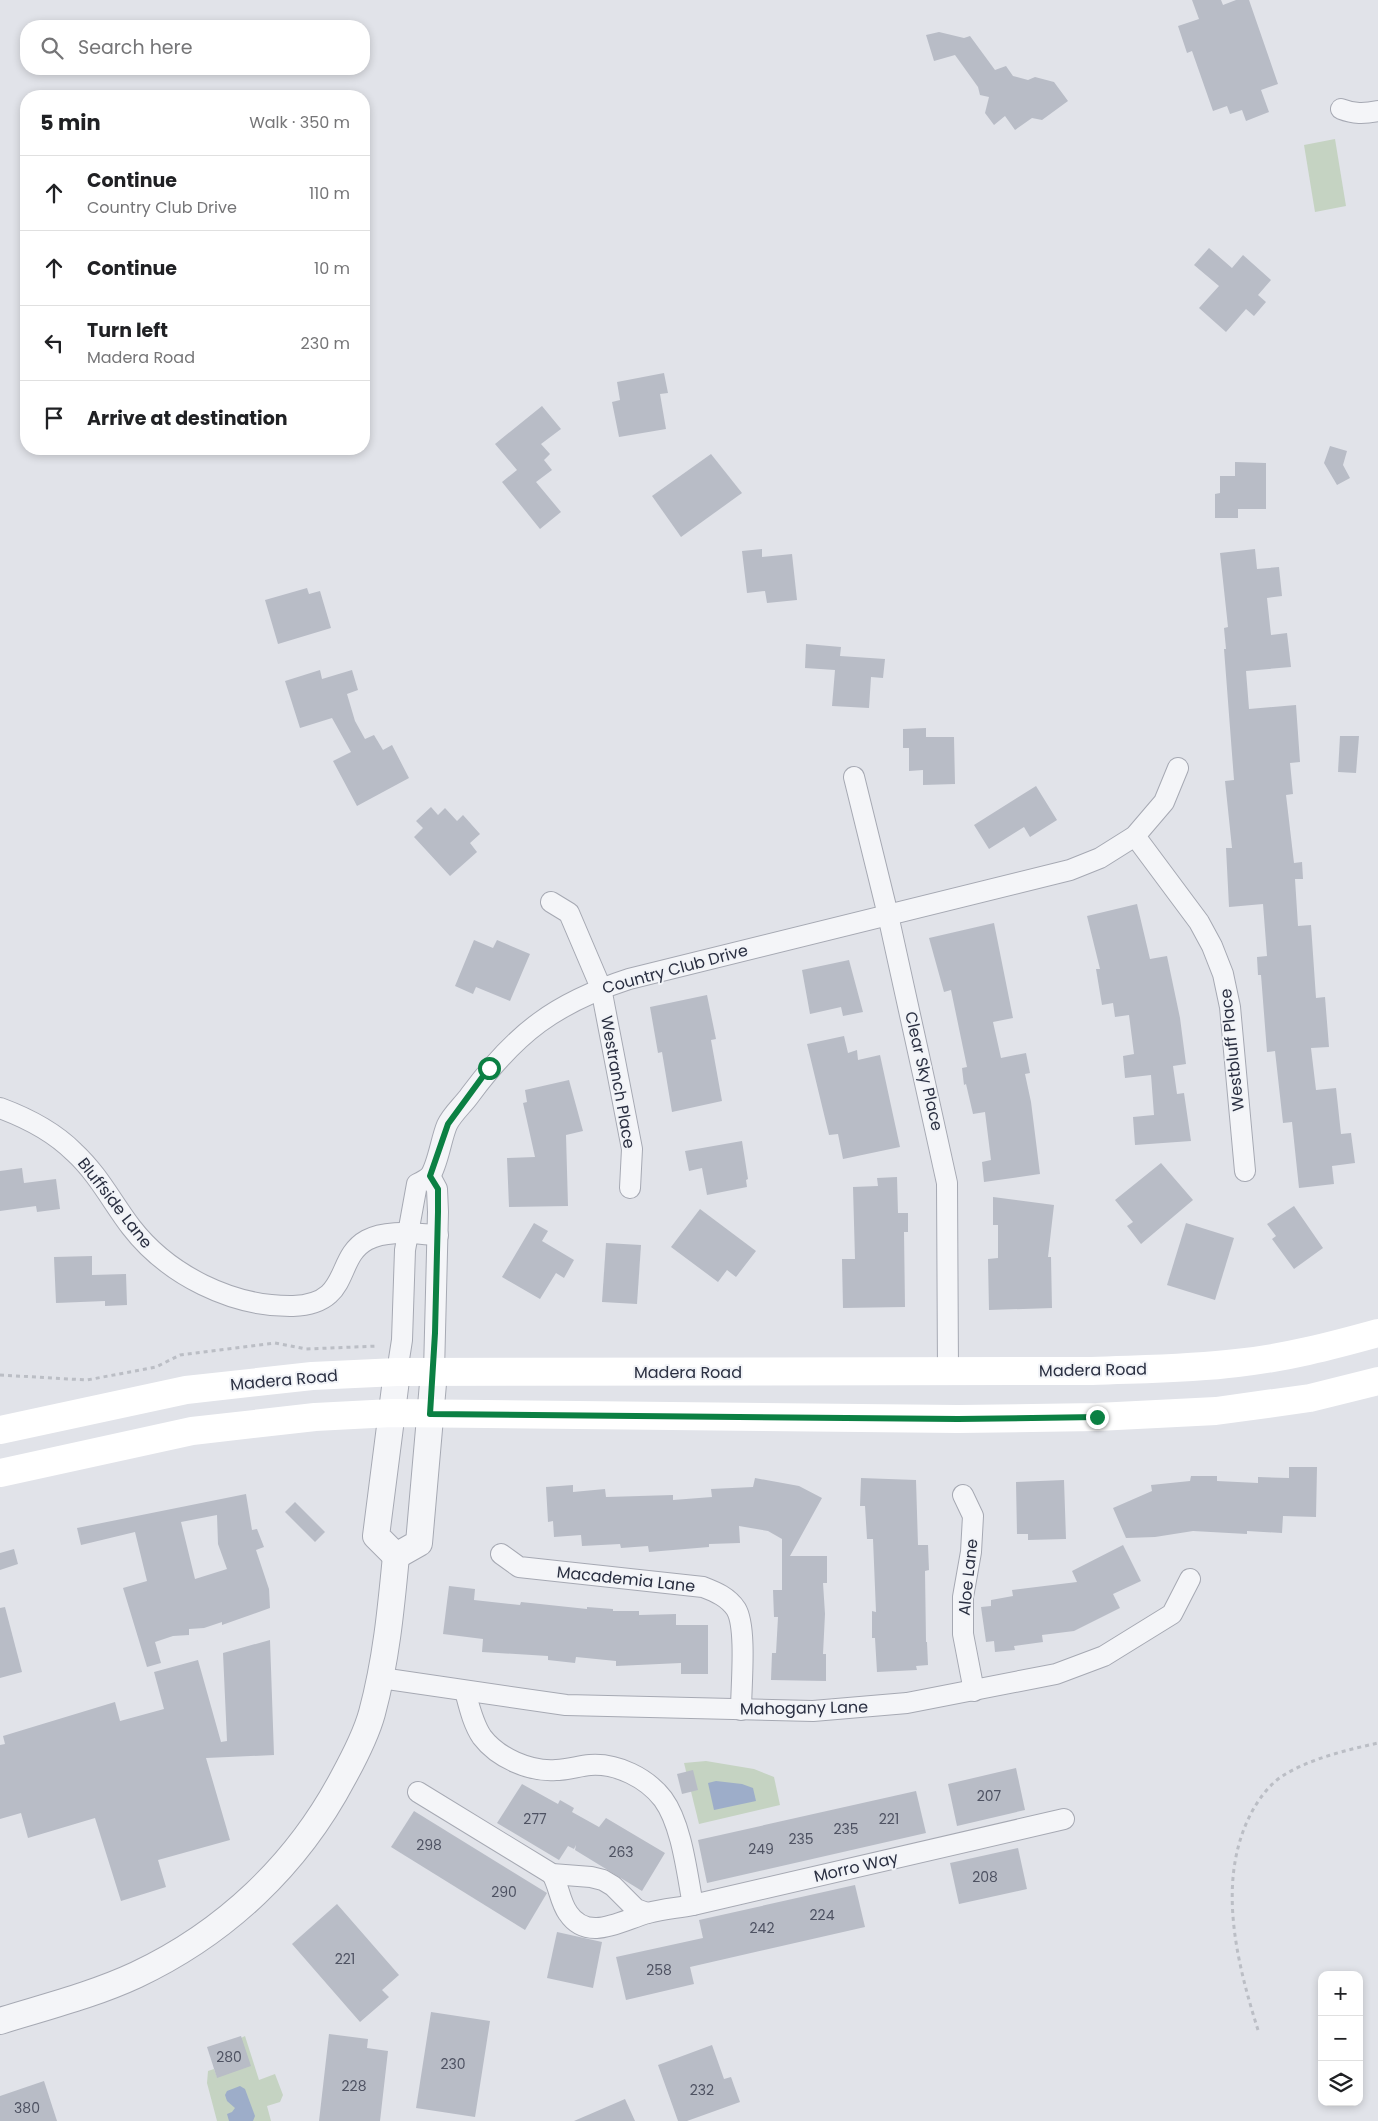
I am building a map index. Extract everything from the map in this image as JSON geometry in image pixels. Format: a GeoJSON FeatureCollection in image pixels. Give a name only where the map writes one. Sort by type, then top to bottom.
{"type":"FeatureCollection","features":[{"type":"Feature","properties":{"kind":"main road","name":"Madera Road"},"geometry":{"type":"LineString","coordinates":[[0,1430],[186,1390],[312,1376],[397,1372],[1092,1371],[1236,1363],[1306,1352],[1378,1334]]}},
{"type":"Feature","properties":{"kind":"main road"},"geometry":{"type":"LineString","coordinates":[[0,1472],[192,1431],[315,1417],[392,1414],[958,1419],[1097,1417],[1216,1411],[1310,1398],[1378,1381]]}},
{"type":"Feature","properties":{"kind":"street"},"geometry":{"type":"LineString","coordinates":[[1341,109],[1353,113],[1366,114],[1378,111]]}},
{"type":"Feature","properties":{"kind":"street","name":"Country Club Drive"},"geometry":{"type":"LineString","coordinates":[[397,1372],[402,1340],[408,1234],[417,1184],[430,1176],[448,1124],[489,1068],[512,1043],[539,1021],[568,1003],[601,988],[629,979],[1070,870],[1100,858],[1135,836],[1164,802],[1178,768]]}},
{"type":"Feature","properties":{"kind":"street","name":"Clear Sky Place"},"geometry":{"type":"LineString","coordinates":[[854,777],[888,915],[947,1183],[948,1371]]}},
{"type":"Feature","properties":{"kind":"street","name":"Westbluff Place"},"geometry":{"type":"LineString","coordinates":[[1135,836],[1200,922],[1223,974],[1230,1007],[1245,1171]]}},
{"type":"Feature","properties":{"kind":"street","name":"Westranch Place"},"geometry":{"type":"LineString","coordinates":[[552,902],[569,913],[601,988],[632,1149],[630,1188]]}},
{"type":"Feature","properties":{"kind":"street","name":"Bluffside Lane"},"geometry":{"type":"LineString","coordinates":[[0,1108],[24,1117],[45,1129],[74,1151],[96,1175],[131,1228],[177,1270],[205,1286],[234,1297],[263,1303],[293,1306],[321,1299],[329,1294],[342,1279],[350,1256],[360,1244],[377,1236],[438,1235]]}},
{"type":"Feature","properties":{"kind":"street"},"geometry":{"type":"LineString","coordinates":[[396,1556],[419,1542],[434,1372],[438,1189],[430,1176]]}},
{"type":"Feature","properties":{"kind":"street"},"geometry":{"type":"LineString","coordinates":[[396,1556],[376,1536],[397,1372]]}},
{"type":"Feature","properties":{"kind":"street","name":"Aloe Lane"},"geometry":{"type":"LineString","coordinates":[[964,1495],[974,1516],[971,1552],[963,1598],[963,1634],[974,1691]]}},
{"type":"Feature","properties":{"kind":"street","name":"Macademia Lane"},"geometry":{"type":"LineString","coordinates":[[501,1554],[519,1567],[703,1587],[724,1596],[736,1608],[742,1625],[741,1710]]}},
{"type":"Feature","properties":{"kind":"street"},"geometry":{"type":"LineString","coordinates":[[0,2021],[135,1976],[178,1954],[220,1926],[262,1889],[298,1848],[331,1801],[354,1758],[365,1732],[381,1678],[388,1639],[396,1556]]}},
{"type":"Feature","properties":{"kind":"street","name":"Mahogany Lane"},"geometry":{"type":"LineString","coordinates":[[381,1678],[566,1705],[813,1711],[860,1709],[907,1703],[1056,1674],[1104,1656],[1172,1614],[1190,1579]]}},
{"type":"Feature","properties":{"kind":"street"},"geometry":{"type":"LineString","coordinates":[[465,1691],[472,1718],[482,1736],[505,1756],[541,1770],[556,1770],[590,1765],[607,1766],[639,1778],[653,1788],[663,1800],[675,1826],[693,1905]]}},
{"type":"Feature","properties":{"kind":"street"},"geometry":{"type":"LineString","coordinates":[[418,1792],[552,1874],[591,1877],[603,1880],[613,1886],[636,1909],[647,1913]]}},
{"type":"Feature","properties":{"kind":"street","name":"Morro Way"},"geometry":{"type":"LineString","coordinates":[[552,1874],[558,1884],[567,1912],[583,1926],[607,1928],[647,1913],[693,1905],[1064,1819]]}},
{"type":"Feature","properties":{"kind":"path"},"geometry":{"type":"LineString","coordinates":[[0,1375],[87,1380],[156,1367],[180,1355],[275,1343],[306,1349],[378,1346]]}},
{"type":"Feature","properties":{"kind":"path"},"geometry":{"type":"LineString","coordinates":[[1258,2030],[1243,1984],[1237,1952],[1232,1904],[1238,1841],[1261,1797],[1284,1775],[1311,1763],[1378,1743]]}},
{"type":"Feature","properties":{"kind":"green space"},"geometry":{"type":"Polygon","coordinates":[[[1335,139],[1346,206],[1315,212],[1304,145],[1335,139]]]}},
{"type":"Feature","properties":{"kind":"green space"},"geometry":{"type":"Polygon","coordinates":[[[706,1761],[754,1769],[774,1777],[780,1805],[699,1824],[684,1763],[706,1761]]]}},
{"type":"Feature","properties":{"kind":"green space"},"geometry":{"type":"Polygon","coordinates":[[[245,2036],[259,2080],[275,2074],[283,2095],[280,2102],[267,2106],[271,2121],[217,2121],[207,2083],[208,2071],[214,2069],[217,2077],[241,2038],[245,2036]]]}},
{"type":"Feature","properties":{"kind":"water"},"geometry":{"type":"Polygon","coordinates":[[[716,1781],[742,1784],[753,1788],[756,1801],[714,1810],[708,1783],[716,1781]]]}},
{"type":"Feature","properties":{"kind":"water"},"geometry":{"type":"Polygon","coordinates":[[[240,2086],[245,2089],[255,2116],[253,2121],[229,2121],[227,2114],[235,2108],[227,2101],[225,2095],[227,2091],[240,2086]]]}},
{"type":"Feature","properties":{"kind":"building"},"geometry":{"type":"Polygon","coordinates":[[[1192,0],[1221,0],[1223,5],[1236,0],[1249,0],[1278,84],[1261,90],[1269,112],[1246,121],[1242,110],[1230,114],[1227,106],[1213,111],[1192,51],[1187,53],[1178,26],[1199,19],[1192,0]]]}},
{"type":"Feature","properties":{"kind":"building"},"geometry":{"type":"Polygon","coordinates":[[[939,32],[964,38],[970,36],[995,70],[1006,66],[1013,76],[1028,80],[1035,77],[1054,82],[1068,101],[1042,120],[1032,118],[1015,130],[1005,116],[994,125],[985,113],[989,97],[980,95],[978,87],[955,55],[934,61],[926,35],[939,32]]]}},
{"type":"Feature","properties":{"kind":"building"},"geometry":{"type":"Polygon","coordinates":[[[1209,248],[1232,268],[1243,255],[1271,280],[1258,295],[1266,302],[1254,316],[1246,309],[1226,332],[1199,308],[1219,286],[1194,265],[1209,248]]]}},
{"type":"Feature","properties":{"kind":"building"},"geometry":{"type":"Polygon","coordinates":[[[664,373],[668,393],[660,394],[666,429],[619,437],[612,402],[620,400],[617,382],[664,373]]]}},
{"type":"Feature","properties":{"kind":"building"},"geometry":{"type":"Polygon","coordinates":[[[542,406],[561,429],[541,444],[550,454],[544,460],[552,470],[536,482],[561,512],[540,529],[502,482],[517,470],[495,444],[542,406]]]}},
{"type":"Feature","properties":{"kind":"building"},"geometry":{"type":"Polygon","coordinates":[[[1330,446],[1347,451],[1343,465],[1350,478],[1337,485],[1324,463],[1330,446]]]}},
{"type":"Feature","properties":{"kind":"building"},"geometry":{"type":"Polygon","coordinates":[[[711,454],[742,493],[681,537],[652,496],[711,454]]]}},
{"type":"Feature","properties":{"kind":"building"},"geometry":{"type":"Polygon","coordinates":[[[1235,462],[1266,463],[1266,509],[1238,509],[1238,518],[1215,518],[1215,494],[1220,493],[1220,476],[1235,476],[1235,462]]]}},
{"type":"Feature","properties":{"kind":"building"},"geometry":{"type":"Polygon","coordinates":[[[762,549],[762,557],[792,554],[797,600],[767,603],[765,591],[747,593],[742,551],[762,549]]]}},
{"type":"Feature","properties":{"kind":"building"},"geometry":{"type":"Polygon","coordinates":[[[1255,549],[1257,569],[1279,567],[1282,596],[1267,598],[1271,635],[1287,633],[1291,667],[1246,671],[1249,709],[1296,705],[1300,762],[1290,763],[1293,794],[1286,795],[1294,863],[1302,862],[1303,879],[1295,879],[1298,926],[1311,925],[1316,998],[1325,997],[1329,1047],[1311,1048],[1316,1090],[1336,1088],[1341,1134],[1351,1133],[1355,1163],[1332,1166],[1334,1184],[1299,1188],[1292,1122],[1283,1123],[1275,1051],[1267,1052],[1261,975],[1258,975],[1257,957],[1267,956],[1263,904],[1229,907],[1226,848],[1232,848],[1225,781],[1234,780],[1224,649],[1226,649],[1224,628],[1228,627],[1220,553],[1255,549]]]}},
{"type":"Feature","properties":{"kind":"building"},"geometry":{"type":"Polygon","coordinates":[[[307,588],[309,594],[320,591],[331,628],[278,644],[265,600],[307,588]]]}},
{"type":"Feature","properties":{"kind":"building"},"geometry":{"type":"Polygon","coordinates":[[[806,644],[841,647],[840,656],[885,659],[883,678],[871,677],[869,708],[832,706],[835,670],[805,668],[806,644]]]}},
{"type":"Feature","properties":{"kind":"building"},"geometry":{"type":"Polygon","coordinates":[[[320,670],[322,679],[352,670],[358,690],[347,694],[355,721],[365,739],[374,735],[383,750],[392,745],[409,778],[357,806],[333,761],[351,752],[332,718],[300,728],[285,681],[320,670]]]}},
{"type":"Feature","properties":{"kind":"building"},"geometry":{"type":"Polygon","coordinates":[[[926,728],[926,737],[954,737],[955,784],[923,785],[923,770],[909,771],[909,748],[903,748],[903,729],[926,728]]]}},
{"type":"Feature","properties":{"kind":"building"},"geometry":{"type":"Polygon","coordinates":[[[1340,736],[1359,736],[1356,773],[1338,772],[1340,736]]]}},
{"type":"Feature","properties":{"kind":"building"},"geometry":{"type":"Polygon","coordinates":[[[1036,786],[1057,820],[1030,837],[1024,827],[989,849],[974,825],[1036,786]]]}},
{"type":"Feature","properties":{"kind":"building"},"geometry":{"type":"Polygon","coordinates":[[[431,807],[438,815],[445,808],[457,821],[463,815],[480,834],[470,843],[477,852],[450,876],[414,837],[423,828],[416,821],[431,807]]]}},
{"type":"Feature","properties":{"kind":"building"},"geometry":{"type":"Polygon","coordinates":[[[1137,904],[1150,959],[1167,956],[1180,1018],[1186,1064],[1173,1066],[1177,1094],[1184,1093],[1191,1141],[1135,1145],[1133,1117],[1154,1115],[1151,1075],[1125,1078],[1123,1056],[1134,1054],[1129,1015],[1115,1017],[1113,1003],[1102,1005],[1096,969],[1100,969],[1087,916],[1137,904]]]}},
{"type":"Feature","properties":{"kind":"building"},"geometry":{"type":"Polygon","coordinates":[[[994,923],[1013,1018],[993,1022],[1001,1058],[1026,1053],[1030,1073],[1025,1074],[1031,1102],[1040,1174],[984,1182],[982,1162],[991,1160],[985,1112],[973,1114],[966,1084],[964,1085],[962,1068],[967,1067],[951,990],[944,992],[929,938],[994,923]]]}},
{"type":"Feature","properties":{"kind":"building"},"geometry":{"type":"Polygon","coordinates":[[[474,940],[493,948],[497,940],[530,954],[510,1001],[476,987],[473,994],[455,986],[474,940]]]}},
{"type":"Feature","properties":{"kind":"building"},"geometry":{"type":"Polygon","coordinates":[[[849,960],[863,1012],[843,1016],[841,1007],[810,1014],[802,970],[849,960]]]}},
{"type":"Feature","properties":{"kind":"building"},"geometry":{"type":"Polygon","coordinates":[[[707,995],[716,1039],[711,1040],[722,1101],[672,1112],[662,1052],[658,1053],[650,1007],[707,995]]]}},
{"type":"Feature","properties":{"kind":"building"},"geometry":{"type":"Polygon","coordinates":[[[844,1036],[848,1053],[857,1050],[858,1060],[880,1055],[900,1147],[843,1159],[838,1134],[829,1135],[807,1044],[844,1036]]]}},
{"type":"Feature","properties":{"kind":"building"},"geometry":{"type":"Polygon","coordinates":[[[569,1080],[583,1131],[566,1135],[568,1206],[509,1207],[507,1158],[535,1157],[523,1103],[527,1102],[525,1090],[569,1080]]]}},
{"type":"Feature","properties":{"kind":"building"},"geometry":{"type":"Polygon","coordinates":[[[742,1141],[748,1179],[746,1180],[747,1187],[707,1195],[702,1168],[689,1171],[685,1151],[742,1141]]]}},
{"type":"Feature","properties":{"kind":"building"},"geometry":{"type":"Polygon","coordinates":[[[1161,1163],[1193,1200],[1141,1244],[1127,1226],[1133,1222],[1115,1200],[1161,1163]]]}},
{"type":"Feature","properties":{"kind":"building"},"geometry":{"type":"Polygon","coordinates":[[[22,1168],[24,1183],[56,1179],[60,1209],[37,1212],[36,1206],[0,1211],[0,1171],[22,1168]]]}},
{"type":"Feature","properties":{"kind":"building"},"geometry":{"type":"Polygon","coordinates":[[[897,1177],[898,1213],[908,1213],[908,1232],[904,1232],[905,1307],[843,1308],[842,1259],[855,1259],[853,1187],[878,1186],[877,1178],[897,1177]]]}},
{"type":"Feature","properties":{"kind":"building"},"geometry":{"type":"Polygon","coordinates":[[[993,1197],[1054,1205],[1048,1257],[1051,1257],[1052,1308],[989,1310],[988,1259],[998,1258],[998,1225],[993,1225],[993,1197]]]}},
{"type":"Feature","properties":{"kind":"building"},"geometry":{"type":"Polygon","coordinates":[[[1294,1206],[1323,1248],[1294,1269],[1272,1239],[1276,1236],[1267,1224],[1294,1206]]]}},
{"type":"Feature","properties":{"kind":"building"},"geometry":{"type":"Polygon","coordinates":[[[700,1209],[756,1251],[736,1277],[727,1270],[718,1282],[671,1247],[700,1209]]]}},
{"type":"Feature","properties":{"kind":"building"},"geometry":{"type":"Polygon","coordinates":[[[534,1223],[548,1231],[542,1241],[574,1260],[564,1278],[556,1273],[540,1299],[502,1277],[534,1223]]]}},
{"type":"Feature","properties":{"kind":"building"},"geometry":{"type":"Polygon","coordinates":[[[1186,1223],[1234,1238],[1215,1300],[1167,1285],[1186,1223]]]}},
{"type":"Feature","properties":{"kind":"building"},"geometry":{"type":"Polygon","coordinates":[[[606,1243],[641,1245],[637,1304],[602,1302],[606,1243]]]}},
{"type":"Feature","properties":{"kind":"building"},"geometry":{"type":"Polygon","coordinates":[[[92,1256],[92,1275],[126,1274],[127,1305],[105,1306],[105,1301],[56,1303],[54,1257],[92,1256]]]}},
{"type":"Feature","properties":{"kind":"building"},"geometry":{"type":"Polygon","coordinates":[[[1289,1467],[1317,1467],[1316,1517],[1283,1516],[1282,1533],[1247,1531],[1247,1534],[1193,1531],[1155,1537],[1126,1538],[1113,1508],[1152,1491],[1151,1485],[1190,1481],[1191,1476],[1217,1476],[1217,1481],[1258,1483],[1258,1477],[1289,1478],[1289,1467]]]}},
{"type":"Feature","properties":{"kind":"building"},"geometry":{"type":"Polygon","coordinates":[[[755,1478],[799,1486],[822,1498],[790,1556],[827,1556],[827,1583],[823,1583],[825,1614],[823,1654],[826,1654],[826,1681],[771,1680],[772,1653],[776,1653],[778,1617],[774,1617],[773,1590],[782,1590],[782,1539],[768,1531],[739,1526],[740,1543],[709,1544],[709,1547],[649,1552],[648,1546],[621,1548],[620,1544],[582,1546],[581,1535],[554,1537],[553,1521],[548,1522],[546,1487],[573,1485],[573,1492],[605,1489],[606,1497],[673,1495],[673,1500],[712,1497],[711,1489],[753,1487],[755,1478]]]}},
{"type":"Feature","properties":{"kind":"building"},"geometry":{"type":"Polygon","coordinates":[[[861,1478],[916,1480],[918,1545],[928,1545],[929,1570],[925,1571],[928,1665],[916,1666],[917,1670],[877,1672],[875,1638],[872,1638],[872,1611],[876,1612],[873,1539],[867,1539],[865,1506],[860,1506],[861,1478]]]}},
{"type":"Feature","properties":{"kind":"building"},"geometry":{"type":"Polygon","coordinates":[[[1064,1480],[1066,1539],[1028,1540],[1028,1534],[1017,1534],[1016,1482],[1064,1480]]]}},
{"type":"Feature","properties":{"kind":"building"},"geometry":{"type":"Polygon","coordinates":[[[246,1494],[252,1530],[257,1529],[264,1547],[256,1550],[269,1589],[270,1608],[222,1625],[222,1622],[204,1628],[189,1629],[189,1635],[173,1636],[155,1642],[161,1663],[147,1667],[123,1588],[147,1581],[135,1532],[81,1545],[77,1528],[246,1494]],[[217,1515],[181,1522],[195,1579],[227,1569],[218,1544],[217,1515]]]}},
{"type":"Feature","properties":{"kind":"building"},"geometry":{"type":"Polygon","coordinates":[[[295,1502],[325,1532],[315,1542],[285,1512],[295,1502]]]}},
{"type":"Feature","properties":{"kind":"building"},"geometry":{"type":"Polygon","coordinates":[[[1123,1545],[1141,1581],[1113,1594],[1120,1608],[1074,1631],[1042,1635],[1043,1642],[1014,1646],[1015,1650],[995,1652],[994,1641],[986,1642],[981,1607],[991,1606],[991,1600],[1013,1596],[1012,1590],[1077,1582],[1072,1571],[1123,1545]]]}},
{"type":"Feature","properties":{"kind":"building"},"geometry":{"type":"Polygon","coordinates":[[[14,1549],[18,1564],[0,1570],[0,1553],[14,1549]]]}},
{"type":"Feature","properties":{"kind":"building"},"geometry":{"type":"Polygon","coordinates":[[[449,1586],[475,1589],[474,1600],[520,1605],[521,1602],[587,1609],[587,1607],[613,1609],[613,1611],[639,1611],[639,1615],[676,1614],[676,1625],[708,1625],[708,1674],[681,1674],[681,1663],[616,1666],[616,1661],[576,1657],[575,1663],[548,1660],[548,1656],[482,1652],[483,1639],[443,1634],[449,1586]]]}},
{"type":"Feature","properties":{"kind":"building"},"geometry":{"type":"Polygon","coordinates":[[[5,1607],[22,1672],[0,1678],[0,1608],[5,1607]]]}},
{"type":"Feature","properties":{"kind":"building"},"geometry":{"type":"Polygon","coordinates":[[[270,1640],[274,1755],[206,1758],[230,1840],[158,1860],[166,1887],[121,1901],[95,1818],[28,1838],[21,1813],[0,1819],[0,1745],[5,1744],[3,1736],[115,1702],[120,1721],[164,1709],[154,1672],[198,1660],[221,1742],[227,1741],[223,1653],[270,1640]]]}},
{"type":"Feature","properties":{"kind":"building"},"geometry":{"type":"Polygon","coordinates":[[[1016,1768],[1025,1810],[957,1826],[948,1784],[1016,1768]]]}},
{"type":"Feature","properties":{"kind":"building"},"geometry":{"type":"Polygon","coordinates":[[[693,1770],[698,1790],[682,1794],[677,1774],[693,1770]]]}},
{"type":"Feature","properties":{"kind":"building"},"geometry":{"type":"Polygon","coordinates":[[[522,1784],[558,1804],[560,1800],[574,1808],[572,1812],[599,1827],[606,1818],[665,1853],[642,1891],[575,1850],[576,1845],[574,1849],[568,1846],[559,1860],[497,1823],[522,1784]]]}},
{"type":"Feature","properties":{"kind":"building"},"geometry":{"type":"Polygon","coordinates":[[[916,1791],[926,1833],[707,1883],[698,1840],[916,1791]]]}},
{"type":"Feature","properties":{"kind":"building"},"geometry":{"type":"Polygon","coordinates":[[[414,1811],[547,1893],[525,1930],[391,1847],[414,1811]]]}},
{"type":"Feature","properties":{"kind":"building"},"geometry":{"type":"Polygon","coordinates":[[[1018,1848],[1027,1889],[959,1904],[950,1863],[1018,1848]]]}},
{"type":"Feature","properties":{"kind":"building"},"geometry":{"type":"Polygon","coordinates":[[[855,1885],[865,1927],[690,1967],[694,1984],[626,2000],[616,1957],[703,1938],[699,1920],[855,1885]]]}},
{"type":"Feature","properties":{"kind":"building"},"geometry":{"type":"Polygon","coordinates":[[[337,1904],[399,1975],[382,1990],[389,1997],[360,2022],[292,1944],[337,1904]]]}},
{"type":"Feature","properties":{"kind":"building"},"geometry":{"type":"Polygon","coordinates":[[[557,1932],[602,1942],[593,1988],[547,1978],[557,1932]]]}},
{"type":"Feature","properties":{"kind":"building"},"geometry":{"type":"Polygon","coordinates":[[[431,2012],[490,2021],[475,2117],[416,2108],[431,2012]]]}},
{"type":"Feature","properties":{"kind":"building"},"geometry":{"type":"Polygon","coordinates":[[[329,2034],[368,2039],[367,2048],[388,2051],[380,2121],[319,2121],[329,2034]]]}},
{"type":"Feature","properties":{"kind":"building"},"geometry":{"type":"Polygon","coordinates":[[[241,2036],[251,2066],[217,2078],[207,2047],[241,2036]]]}},
{"type":"Feature","properties":{"kind":"building"},"geometry":{"type":"Polygon","coordinates":[[[712,2045],[724,2079],[731,2077],[740,2102],[687,2121],[678,2121],[658,2065],[712,2045]]]}},
{"type":"Feature","properties":{"kind":"building"},"geometry":{"type":"Polygon","coordinates":[[[44,2081],[57,2121],[0,2121],[0,2096],[44,2081]]]}},
{"type":"Feature","properties":{"kind":"building"},"geometry":{"type":"Polygon","coordinates":[[[625,2099],[635,2121],[574,2121],[625,2099]]]}},
{"type":"Feature","properties":{"kind":"route"},"geometry":{"type":"LineString","coordinates":[[489,1068],[448,1124],[430,1176],[438,1189],[434,1372],[430,1414],[958,1419],[1097,1417]]}}]}
